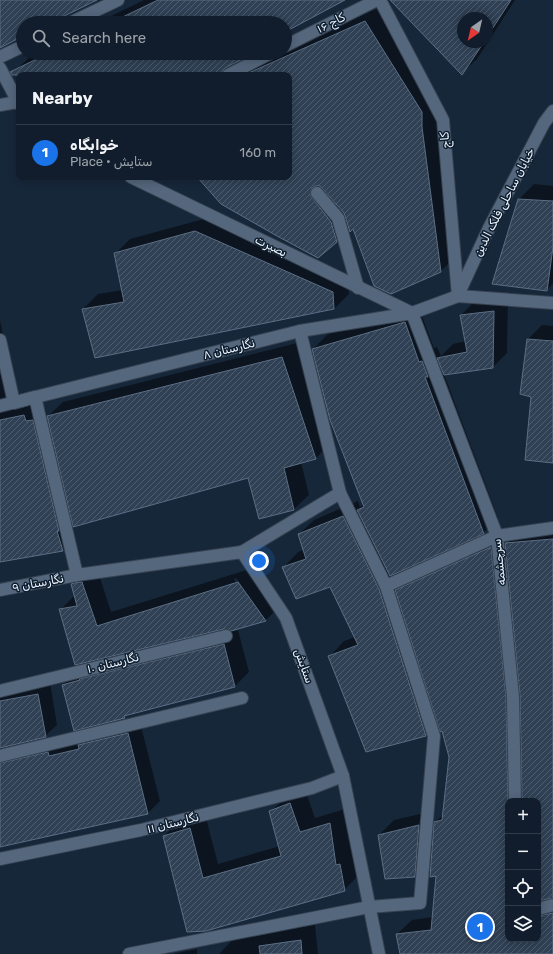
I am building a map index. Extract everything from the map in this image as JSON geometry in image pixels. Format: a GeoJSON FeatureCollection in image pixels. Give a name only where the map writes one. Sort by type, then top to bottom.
{"type":"FeatureCollection","features":[{"type":"Feature","properties":{"kind":"street"},"geometry":{"type":"LineString","coordinates":[[85,16],[118,0]]}},
{"type":"Feature","properties":{"kind":"street","name":"کاج ۱۶"},"geometry":{"type":"LineString","coordinates":[[292,42],[377,0]]}},
{"type":"Feature","properties":{"kind":"street","name":"کاج"},"geometry":{"type":"LineString","coordinates":[[380,0],[443,120],[458,296]]}},
{"type":"Feature","properties":{"kind":"street"},"geometry":{"type":"LineString","coordinates":[[0,57],[16,49]]}},
{"type":"Feature","properties":{"kind":"street"},"geometry":{"type":"LineString","coordinates":[[234,72],[257,60]]}},
{"type":"Feature","properties":{"kind":"street"},"geometry":{"type":"LineString","coordinates":[[0,68],[16,99]]}},
{"type":"Feature","properties":{"kind":"street"},"geometry":{"type":"LineString","coordinates":[[0,104],[16,103]]}},
{"type":"Feature","properties":{"kind":"street","name":"خیابان ساحلی فلک الدین"},"geometry":{"type":"LineString","coordinates":[[458,296],[489,228],[544,123],[553,111]]}},
{"type":"Feature","properties":{"kind":"street","name":"بصیرت"},"geometry":{"type":"LineString","coordinates":[[137,180],[412,314]]}},
{"type":"Feature","properties":{"kind":"street"},"geometry":{"type":"LineString","coordinates":[[317,193],[338,218],[358,288]]}},
{"type":"Feature","properties":{"kind":"street"},"geometry":{"type":"LineString","coordinates":[[458,296],[553,303]]}},
{"type":"Feature","properties":{"kind":"street","name":"نگارستان ۸"},"geometry":{"type":"LineString","coordinates":[[14,403],[300,331],[412,314],[458,296]]}},
{"type":"Feature","properties":{"kind":"street","name":"سرچشمه"},"geometry":{"type":"LineString","coordinates":[[412,314],[497,536],[512,697],[515,798]]}},
{"type":"Feature","properties":{"kind":"street"},"geometry":{"type":"LineString","coordinates":[[129,954],[369,907],[420,903],[434,736],[386,586],[340,493],[300,331]]}},
{"type":"Feature","properties":{"kind":"street"},"geometry":{"type":"LineString","coordinates":[[0,340],[14,403],[0,406]]}},
{"type":"Feature","properties":{"kind":"street"},"geometry":{"type":"LineString","coordinates":[[35,397],[77,575],[242,552],[340,493]]}},
{"type":"Feature","properties":{"kind":"street"},"geometry":{"type":"LineString","coordinates":[[386,586],[497,536],[553,528]]}},
{"type":"Feature","properties":{"kind":"street","name":"ستایش"},"geometry":{"type":"LineString","coordinates":[[242,552],[286,618],[334,748],[343,776],[379,954]]}},
{"type":"Feature","properties":{"kind":"street","name":"نگارستان ۹"},"geometry":{"type":"LineString","coordinates":[[0,590],[77,575]]}},
{"type":"Feature","properties":{"kind":"street","name":"نگارستان ۱۰"},"geometry":{"type":"LineString","coordinates":[[0,691],[226,636]]}},
{"type":"Feature","properties":{"kind":"street"},"geometry":{"type":"LineString","coordinates":[[0,756],[242,698]]}},
{"type":"Feature","properties":{"kind":"street","name":"نگارستان ۱۱"},"geometry":{"type":"LineString","coordinates":[[0,860],[149,828],[312,788],[343,776]]}},
{"type":"Feature","properties":{"kind":"street"},"geometry":{"type":"LineString","coordinates":[[541,908],[553,905]]}},
{"type":"Feature","properties":{"kind":"building"},"geometry":{"type":"Polygon","coordinates":[[[0,0],[97,0],[64,16],[16,16],[16,40],[0,48],[0,0]]]}},
{"type":"Feature","properties":{"kind":"building"},"geometry":{"type":"Polygon","coordinates":[[[158,0],[345,0],[292,28],[292,16],[125,16],[158,0]]]}},
{"type":"Feature","properties":{"kind":"building"},"geometry":{"type":"Polygon","coordinates":[[[390,0],[511,0],[493,28],[493,12],[457,12],[457,48],[480,48],[462,75],[390,0]]]}},
{"type":"Feature","properties":{"kind":"building"},"geometry":{"type":"Polygon","coordinates":[[[365,21],[422,112],[422,127],[441,272],[391,294],[374,286],[353,229],[350,232],[344,213],[320,186],[315,186],[312,188],[310,195],[331,222],[337,242],[318,258],[221,204],[200,180],[292,180],[292,72],[251,72],[278,60],[292,60],[292,54],[365,21]]]}},
{"type":"Feature","properties":{"kind":"building"},"geometry":{"type":"Polygon","coordinates":[[[35,60],[240,60],[225,68],[222,72],[16,72],[16,75],[12,75],[10,72],[35,60]]]}},
{"type":"Feature","properties":{"kind":"building"},"geometry":{"type":"Polygon","coordinates":[[[518,199],[553,201],[553,247],[547,291],[492,284],[518,199]]]}},
{"type":"Feature","properties":{"kind":"building"},"geometry":{"type":"Polygon","coordinates":[[[195,231],[333,292],[334,309],[95,358],[82,309],[124,302],[114,253],[195,231]]]}},
{"type":"Feature","properties":{"kind":"building"},"geometry":{"type":"Polygon","coordinates":[[[494,311],[493,368],[444,375],[437,358],[467,352],[460,315],[494,311]]]}},
{"type":"Feature","properties":{"kind":"building"},"geometry":{"type":"Polygon","coordinates":[[[405,322],[419,362],[422,361],[428,377],[425,377],[484,534],[390,576],[357,510],[364,507],[330,420],[312,349],[405,322]]]}},
{"type":"Feature","properties":{"kind":"building"},"geometry":{"type":"Polygon","coordinates":[[[527,339],[553,341],[553,463],[525,460],[531,397],[520,394],[527,339]]]}},
{"type":"Feature","properties":{"kind":"building"},"geometry":{"type":"Polygon","coordinates":[[[282,357],[316,459],[284,468],[294,510],[259,519],[248,478],[73,527],[47,416],[282,357]]]}},
{"type":"Feature","properties":{"kind":"building"},"geometry":{"type":"Polygon","coordinates":[[[24,415],[26,421],[33,420],[59,531],[57,531],[63,551],[0,562],[0,420],[24,415]]]}},
{"type":"Feature","properties":{"kind":"building"},"geometry":{"type":"Polygon","coordinates":[[[343,516],[379,589],[426,736],[366,752],[328,656],[358,645],[330,587],[296,599],[282,567],[306,559],[298,534],[343,516]]]}},
{"type":"Feature","properties":{"kind":"building"},"geometry":{"type":"Polygon","coordinates":[[[553,539],[553,898],[541,900],[541,798],[522,798],[520,696],[505,543],[553,539]]]}},
{"type":"Feature","properties":{"kind":"building"},"geometry":{"type":"Polygon","coordinates":[[[491,547],[506,697],[508,798],[505,798],[505,942],[541,942],[541,915],[553,913],[553,954],[400,954],[396,934],[431,930],[436,876],[430,877],[434,822],[442,820],[449,757],[442,731],[440,732],[395,590],[491,547]]]}},
{"type":"Feature","properties":{"kind":"building"},"geometry":{"type":"Polygon","coordinates":[[[82,582],[97,626],[238,582],[266,621],[231,631],[224,629],[75,665],[59,609],[77,606],[71,584],[82,582]]]}},
{"type":"Feature","properties":{"kind":"building"},"geometry":{"type":"Polygon","coordinates":[[[224,644],[235,687],[124,716],[125,718],[74,731],[62,685],[80,680],[79,679],[224,644]]]}},
{"type":"Feature","properties":{"kind":"building"},"geometry":{"type":"Polygon","coordinates":[[[38,694],[46,737],[0,748],[0,701],[38,694]]]}},
{"type":"Feature","properties":{"kind":"building"},"geometry":{"type":"Polygon","coordinates":[[[128,733],[148,814],[0,847],[0,763],[48,752],[49,756],[79,749],[78,745],[128,733]]]}},
{"type":"Feature","properties":{"kind":"building"},"geometry":{"type":"Polygon","coordinates":[[[290,803],[300,832],[330,823],[336,865],[340,864],[345,891],[206,931],[187,932],[163,836],[190,828],[203,878],[281,856],[269,811],[290,803]]]}},
{"type":"Feature","properties":{"kind":"building"},"geometry":{"type":"Polygon","coordinates":[[[419,825],[415,877],[385,879],[378,835],[419,825]]]}},
{"type":"Feature","properties":{"kind":"building"},"geometry":{"type":"Polygon","coordinates":[[[301,940],[302,954],[260,954],[259,946],[301,940]]]}},
{"type":"Feature","properties":{"kind":"place","name":"خوابگاه"},"geometry":{"type":"Point","coordinates":[480,927]}}]}
